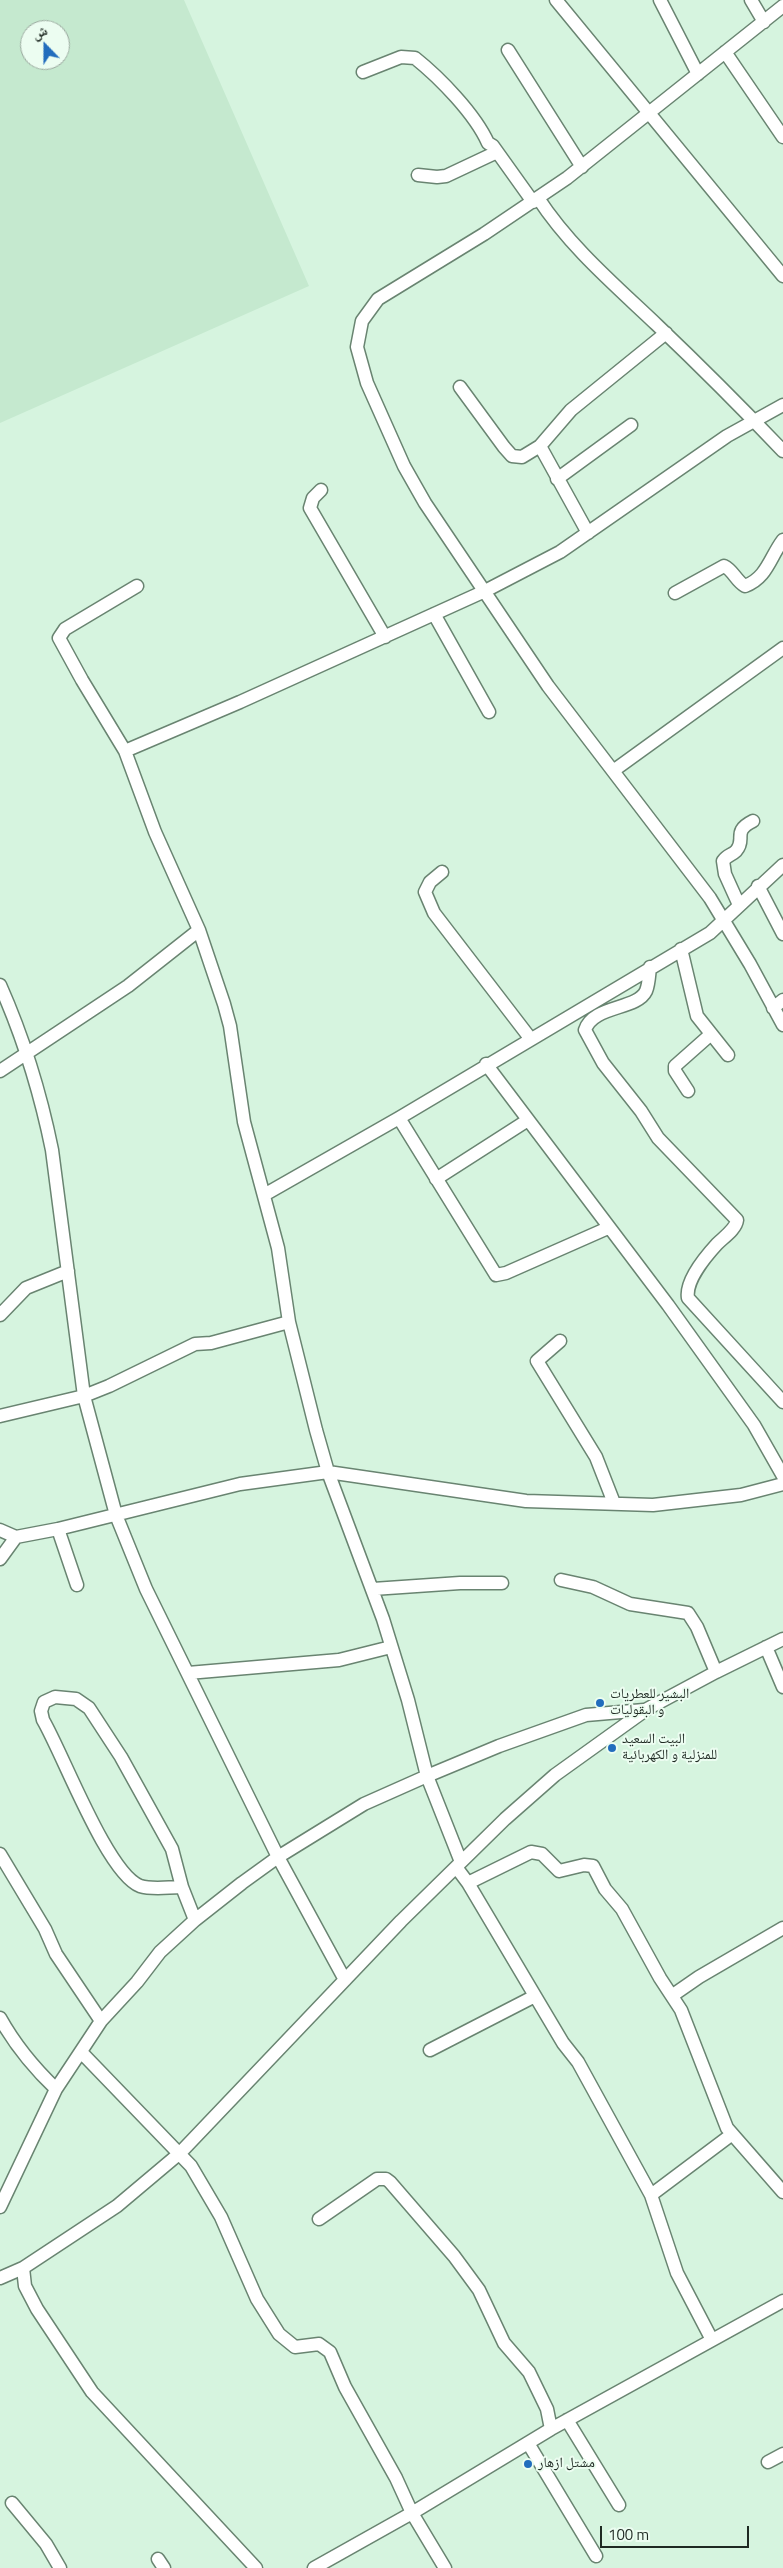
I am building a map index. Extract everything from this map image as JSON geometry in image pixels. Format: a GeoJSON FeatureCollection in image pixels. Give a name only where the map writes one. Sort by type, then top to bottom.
{"type":"FeatureCollection","features":[{"type":"Feature","properties":{"kind":"street"},"geometry":{"type":"LineString","coordinates":[[556,0],[648,115],[783,276]]}},
{"type":"Feature","properties":{"kind":"street"},"geometry":{"type":"LineString","coordinates":[[660,0],[698,74]]}},
{"type":"Feature","properties":{"kind":"street"},"geometry":{"type":"LineString","coordinates":[[751,0],[764,22]]}},
{"type":"Feature","properties":{"kind":"street"},"geometry":{"type":"LineString","coordinates":[[783,6],[582,167],[469,244],[378,299],[369,309],[358,334],[360,360],[367,383],[404,466],[425,503],[548,686],[697,879],[778,1004],[783,1025]]}},
{"type":"Feature","properties":{"kind":"street"},"geometry":{"type":"LineString","coordinates":[[508,50],[582,167]]}},
{"type":"Feature","properties":{"kind":"street"},"geometry":{"type":"LineString","coordinates":[[725,52],[783,137]]}},
{"type":"Feature","properties":{"kind":"street"},"geometry":{"type":"LineString","coordinates":[[363,72],[401,58],[415,58],[445,87],[483,132],[488,143],[582,254],[666,333],[783,451]]}},
{"type":"Feature","properties":{"kind":"street"},"geometry":{"type":"LineString","coordinates":[[418,175],[437,178],[446,176],[497,152]]}},
{"type":"Feature","properties":{"kind":"street"},"geometry":{"type":"LineString","coordinates":[[460,387],[512,456],[522,457],[540,446],[571,410],[666,333]]}},
{"type":"Feature","properties":{"kind":"street"},"geometry":{"type":"LineString","coordinates":[[125,750],[385,637],[485,591],[560,552],[752,421],[783,405]]}},
{"type":"Feature","properties":{"kind":"street"},"geometry":{"type":"LineString","coordinates":[[557,479],[631,425]]}},
{"type":"Feature","properties":{"kind":"street"},"geometry":{"type":"LineString","coordinates":[[540,446],[588,533]]}},
{"type":"Feature","properties":{"kind":"street"},"geometry":{"type":"LineString","coordinates":[[321,490],[313,498],[310,508],[385,637]]}},
{"type":"Feature","properties":{"kind":"street"},"geometry":{"type":"LineString","coordinates":[[675,593],[724,566],[729,568],[739,582],[745,586],[752,584],[768,569],[783,540]]}},
{"type":"Feature","properties":{"kind":"street"},"geometry":{"type":"LineString","coordinates":[[137,586],[65,629],[59,638],[125,750],[155,832],[200,930],[230,1026],[244,1122],[278,1248],[290,1322],[328,1472],[373,1590],[408,1700],[427,1776],[458,1865],[535,1996],[578,2062],[651,2195],[677,2273],[712,2340]]}},
{"type":"Feature","properties":{"kind":"street"},"geometry":{"type":"LineString","coordinates":[[434,614],[489,712]]}},
{"type":"Feature","properties":{"kind":"street"},"geometry":{"type":"LineString","coordinates":[[612,771],[783,648]]}},
{"type":"Feature","properties":{"kind":"street"},"geometry":{"type":"LineString","coordinates":[[738,906],[725,874],[723,861],[736,851],[739,844],[739,833],[743,826],[753,821]]}},
{"type":"Feature","properties":{"kind":"street"},"geometry":{"type":"LineString","coordinates":[[264,1195],[399,1118],[486,1064],[710,932],[783,865]]}},
{"type":"Feature","properties":{"kind":"street"},"geometry":{"type":"LineString","coordinates":[[442,872],[430,882],[425,892],[434,913],[530,1038]]}},
{"type":"Feature","properties":{"kind":"street"},"geometry":{"type":"LineString","coordinates":[[758,886],[783,934]]}},
{"type":"Feature","properties":{"kind":"street"},"geometry":{"type":"LineString","coordinates":[[0,1071],[128,986],[200,930]]}},
{"type":"Feature","properties":{"kind":"street"},"geometry":{"type":"LineString","coordinates":[[681,949],[695,1011],[710,1035],[728,1055]]}},
{"type":"Feature","properties":{"kind":"street"},"geometry":{"type":"LineString","coordinates":[[650,967],[648,985],[640,998],[604,1012],[592,1020],[585,1030],[603,1063],[641,1111],[658,1138],[737,1220],[736,1225],[717,1244],[700,1268],[688,1289],[688,1298],[782,1399]]}},
{"type":"Feature","properties":{"kind":"street"},"geometry":{"type":"LineString","coordinates":[[0,985],[28,1054],[52,1150],[84,1396],[116,1515],[146,1589],[278,1857],[345,1980]]}},
{"type":"Feature","properties":{"kind":"street"},"geometry":{"type":"LineString","coordinates":[[688,1091],[675,1071],[675,1066],[710,1035]]}},
{"type":"Feature","properties":{"kind":"street"},"geometry":{"type":"LineString","coordinates":[[486,1064],[668,1305],[749,1418],[783,1476]]}},
{"type":"Feature","properties":{"kind":"street"},"geometry":{"type":"LineString","coordinates":[[399,1118],[496,1276],[608,1228]]}},
{"type":"Feature","properties":{"kind":"street"},"geometry":{"type":"LineString","coordinates":[[436,1179],[528,1120]]}},
{"type":"Feature","properties":{"kind":"street"},"geometry":{"type":"LineString","coordinates":[[0,1315],[26,1288],[68,1271]]}},
{"type":"Feature","properties":{"kind":"street"},"geometry":{"type":"LineString","coordinates":[[0,1416],[84,1396],[109,1386],[195,1344],[212,1343],[290,1322]]}},
{"type":"Feature","properties":{"kind":"street"},"geometry":{"type":"LineString","coordinates":[[560,1341],[537,1361],[596,1457],[614,1503]]}},
{"type":"Feature","properties":{"kind":"street"},"geometry":{"type":"LineString","coordinates":[[0,1530],[16,1537],[58,1529],[240,1484],[328,1472],[526,1500],[653,1505],[708,1500],[783,1484]]}},
{"type":"Feature","properties":{"kind":"street"},"geometry":{"type":"LineString","coordinates":[[58,1529],[77,1585]]}},
{"type":"Feature","properties":{"kind":"street"},"geometry":{"type":"LineString","coordinates":[[0,1559],[16,1537]]}},
{"type":"Feature","properties":{"kind":"street"},"geometry":{"type":"LineString","coordinates":[[560,1580],[593,1587],[630,1604],[688,1612],[695,1621],[716,1672]]}},
{"type":"Feature","properties":{"kind":"street"},"geometry":{"type":"LineString","coordinates":[[373,1590],[460,1583],[502,1583]]}},
{"type":"Feature","properties":{"kind":"street"},"geometry":{"type":"LineString","coordinates":[[0,2278],[22,2268],[117,2206],[180,2153],[458,1865],[555,1774],[647,1710],[716,1672],[783,1640]]}},
{"type":"Feature","properties":{"kind":"street"},"geometry":{"type":"LineString","coordinates":[[188,1673],[339,1660],[391,1647]]}},
{"type":"Feature","properties":{"kind":"street"},"geometry":{"type":"LineString","coordinates":[[766,1647],[783,1687]]}},
{"type":"Feature","properties":{"kind":"street"},"geometry":{"type":"LineString","coordinates":[[182,1887],[159,1889],[141,1886],[131,1881],[110,1856],[43,1720],[41,1711],[44,1702],[55,1697],[76,1699],[89,1708],[121,1757],[172,1849],[182,1887],[195,1920]]}},
{"type":"Feature","properties":{"kind":"street"},"geometry":{"type":"LineString","coordinates":[[0,2207],[56,2089],[101,2021],[137,1982],[160,1952],[195,1920],[278,1857],[364,1804],[499,1746],[581,1717],[647,1710]]}},
{"type":"Feature","properties":{"kind":"street"},"geometry":{"type":"LineString","coordinates":[[468,1882],[531,1852],[542,1854],[560,1871],[584,1865],[593,1866],[604,1889],[622,1909],[660,1978],[673,1995],[697,2046],[720,2114],[731,2135],[783,2192]]}},
{"type":"Feature","properties":{"kind":"street"},"geometry":{"type":"LineString","coordinates":[[0,1854],[45,1929],[56,1954],[101,2021]]}},
{"type":"Feature","properties":{"kind":"street"},"geometry":{"type":"LineString","coordinates":[[673,1995],[699,1977],[783,1928]]}},
{"type":"Feature","properties":{"kind":"street"},"geometry":{"type":"LineString","coordinates":[[430,2050],[535,1996]]}},
{"type":"Feature","properties":{"kind":"street"},"geometry":{"type":"LineString","coordinates":[[0,2018],[11,2037],[37,2070],[56,2089]]}},
{"type":"Feature","properties":{"kind":"street"},"geometry":{"type":"LineString","coordinates":[[81,2052],[180,2153],[204,2184],[257,2299],[279,2334],[295,2347],[319,2344],[330,2352],[345,2387],[396,2478],[412,2513],[445,2568]]}},
{"type":"Feature","properties":{"kind":"street"},"geometry":{"type":"LineString","coordinates":[[651,2195],[731,2135]]}},
{"type":"Feature","properties":{"kind":"street"},"geometry":{"type":"LineString","coordinates":[[319,2218],[377,2179],[386,2179],[390,2182],[454,2256],[478,2290],[504,2343],[529,2372],[547,2409],[551,2429]]}},
{"type":"Feature","properties":{"kind":"street"},"geometry":{"type":"LineString","coordinates":[[22,2268],[25,2286],[37,2309],[92,2392],[256,2568]]}},
{"type":"Feature","properties":{"kind":"street"},"geometry":{"type":"LineString","coordinates":[[314,2568],[412,2513],[551,2429],[783,2301]]}},
{"type":"Feature","properties":{"kind":"street"},"geometry":{"type":"LineString","coordinates":[[568,2420],[619,2505]]}},
{"type":"Feature","properties":{"kind":"street"},"geometry":{"type":"LineString","coordinates":[[528,2443],[596,2556]]}},
{"type":"Feature","properties":{"kind":"street"},"geometry":{"type":"LineString","coordinates":[[768,2462],[783,2454]]}},
{"type":"Feature","properties":{"kind":"street"},"geometry":{"type":"LineString","coordinates":[[12,2503],[46,2544],[60,2568]]}},
{"type":"Feature","properties":{"kind":"shaded area"},"geometry":{"type":"Polygon","coordinates":[[[0,0],[184,0],[309,286],[0,423],[0,0]]]}},
{"type":"Feature","properties":{"kind":"place","name":"البشير للعطريات و البقوليات"},"geometry":{"type":"Point","coordinates":[600,1703]}},
{"type":"Feature","properties":{"kind":"place","name":"البيت السعيد للمنزلية و الكهربائية"},"geometry":{"type":"Point","coordinates":[612,1748]}},
{"type":"Feature","properties":{"kind":"place","name":"مشتل ازهار"},"geometry":{"type":"Point","coordinates":[528,2464]}}]}
